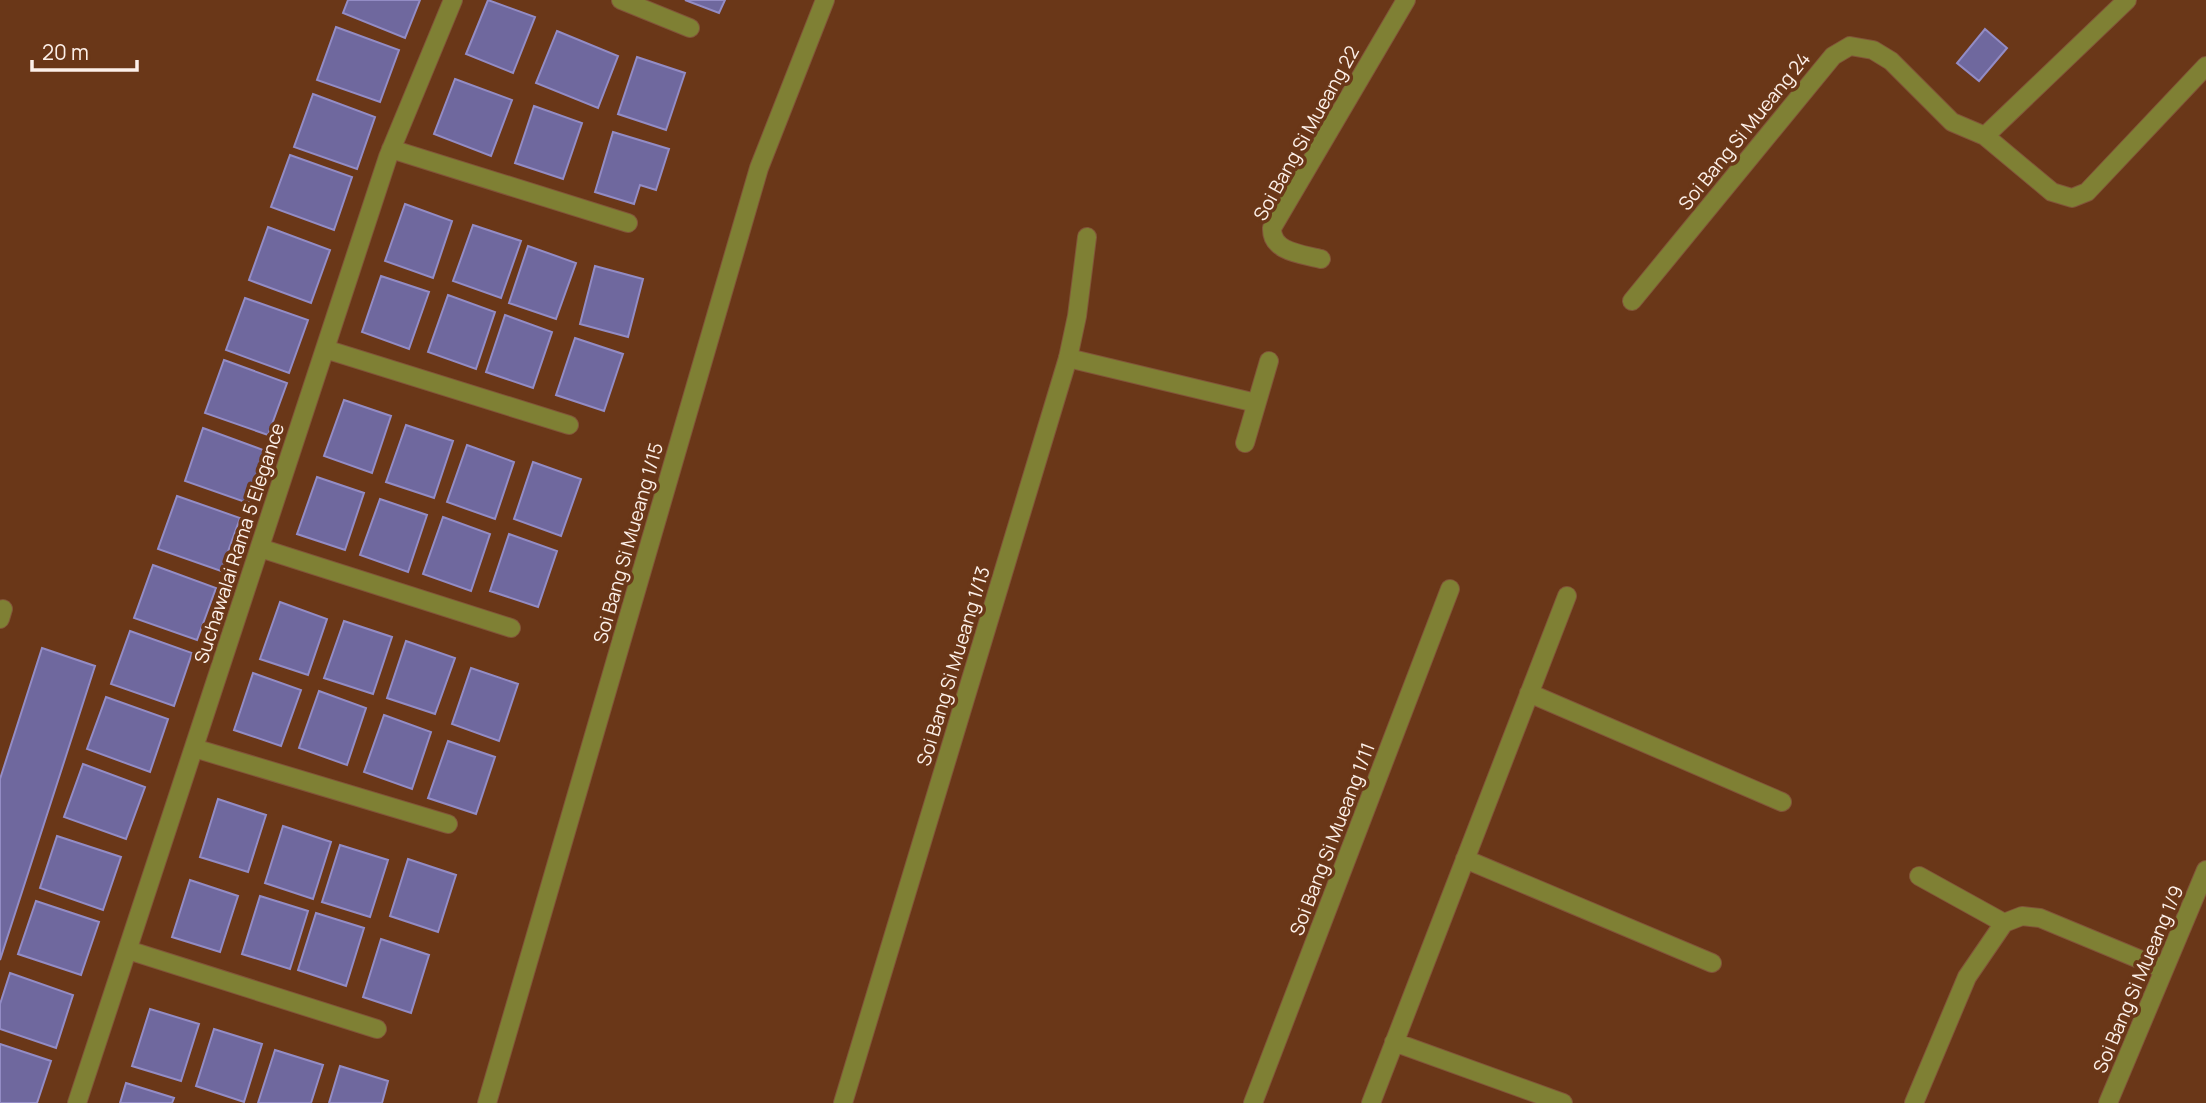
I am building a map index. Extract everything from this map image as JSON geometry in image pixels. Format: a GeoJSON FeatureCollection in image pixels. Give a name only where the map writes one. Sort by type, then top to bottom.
{"type":"FeatureCollection","features":[{"type":"Feature","properties":{"kind":"street","name":"Suchawalai Rama 5 Elegance"},"geometry":{"type":"LineString","coordinates":[[77,1103],[391,149],[453,0]]}},
{"type":"Feature","properties":{"kind":"street"},"geometry":{"type":"LineString","coordinates":[[621,0],[690,28]]}},
{"type":"Feature","properties":{"kind":"street","name":"Soi Bang Si Mueang 1/15"},"geometry":{"type":"LineString","coordinates":[[487,1103],[759,168],[825,0]]}},
{"type":"Feature","properties":{"kind":"street","name":"Soi Bang Si Mueang 22"},"geometry":{"type":"LineString","coordinates":[[1321,259],[1278,246],[1272,237],[1272,228],[1406,0]]}},
{"type":"Feature","properties":{"kind":"street"},"geometry":{"type":"LineString","coordinates":[[2127,0],[1985,136],[2052,192],[2072,198],[2087,192],[2206,66]]}},
{"type":"Feature","properties":{"kind":"street","name":"Soi Bang Si Mueang 24"},"geometry":{"type":"LineString","coordinates":[[1632,301],[1833,56],[1850,46],[1873,50],[1891,61],[1952,121],[1985,136]]}},
{"type":"Feature","properties":{"kind":"street"},"geometry":{"type":"LineString","coordinates":[[391,149],[628,223]]}},
{"type":"Feature","properties":{"kind":"street","name":"Soi Bang Si Mueang 1/13"},"geometry":{"type":"LineString","coordinates":[[843,1103],[1068,358],[1077,316],[1087,237]]}},
{"type":"Feature","properties":{"kind":"street"},"geometry":{"type":"LineString","coordinates":[[325,349],[569,425]]}},
{"type":"Feature","properties":{"kind":"street"},"geometry":{"type":"LineString","coordinates":[[1068,358],[1256,403]]}},
{"type":"Feature","properties":{"kind":"street"},"geometry":{"type":"LineString","coordinates":[[1245,443],[1269,361]]}},
{"type":"Feature","properties":{"kind":"street"},"geometry":{"type":"LineString","coordinates":[[260,548],[511,628]]}},
{"type":"Feature","properties":{"kind":"street","name":"Soi Bang Si Mueang 1/11"},"geometry":{"type":"LineString","coordinates":[[1253,1103],[1451,589]]}},
{"type":"Feature","properties":{"kind":"street"},"geometry":{"type":"LineString","coordinates":[[1371,1103],[1567,596]]}},
{"type":"Feature","properties":{"kind":"street"},"geometry":{"type":"LineString","coordinates":[[1529,693],[1782,802]]}},
{"type":"Feature","properties":{"kind":"street"},"geometry":{"type":"LineString","coordinates":[[194,748],[448,824]]}},
{"type":"Feature","properties":{"kind":"street"},"geometry":{"type":"LineString","coordinates":[[1465,859],[1712,963]]}},
{"type":"Feature","properties":{"kind":"street","name":"Soi Bang Si Mueang 1/9"},"geometry":{"type":"LineString","coordinates":[[2108,1103],[2206,870]]}},
{"type":"Feature","properties":{"kind":"street"},"geometry":{"type":"LineString","coordinates":[[1919,876],[2004,923]]}},
{"type":"Feature","properties":{"kind":"street"},"geometry":{"type":"LineString","coordinates":[[1914,1103],[1967,976],[2004,923],[2022,916],[2040,918],[2163,969]]}},
{"type":"Feature","properties":{"kind":"street"},"geometry":{"type":"LineString","coordinates":[[128,950],[377,1029]]}},
{"type":"Feature","properties":{"kind":"street"},"geometry":{"type":"LineString","coordinates":[[1394,1042],[1563,1103]]}},
{"type":"Feature","properties":{"kind":"building"},"geometry":{"type":"Polygon","coordinates":[[[348,0],[420,0],[405,38],[343,13],[348,0]]]}},
{"type":"Feature","properties":{"kind":"building"},"geometry":{"type":"Polygon","coordinates":[[[488,0],[535,17],[513,73],[466,54],[488,0]]]}},
{"type":"Feature","properties":{"kind":"building"},"geometry":{"type":"Polygon","coordinates":[[[685,0],[725,0],[719,13],[685,0]]]}},
{"type":"Feature","properties":{"kind":"building"},"geometry":{"type":"Polygon","coordinates":[[[336,27],[399,50],[380,102],[317,80],[336,27]]]}},
{"type":"Feature","properties":{"kind":"building"},"geometry":{"type":"Polygon","coordinates":[[[1985,29],[2007,48],[1979,81],[1957,63],[1985,29]]]}},
{"type":"Feature","properties":{"kind":"building"},"geometry":{"type":"Polygon","coordinates":[[[557,31],[618,56],[598,108],[536,83],[557,31]]]}},
{"type":"Feature","properties":{"kind":"building"},"geometry":{"type":"Polygon","coordinates":[[[637,57],[685,73],[666,130],[618,114],[637,57]]]}},
{"type":"Feature","properties":{"kind":"building"},"geometry":{"type":"Polygon","coordinates":[[[455,79],[512,100],[491,156],[434,134],[455,79]]]}},
{"type":"Feature","properties":{"kind":"building"},"geometry":{"type":"Polygon","coordinates":[[[313,94],[375,117],[357,169],[294,147],[313,94]]]}},
{"type":"Feature","properties":{"kind":"building"},"geometry":{"type":"Polygon","coordinates":[[[534,106],[582,123],[563,179],[515,163],[534,106]]]}},
{"type":"Feature","properties":{"kind":"building"},"geometry":{"type":"Polygon","coordinates":[[[613,132],[669,149],[656,190],[640,185],[634,204],[595,192],[613,132]]]}},
{"type":"Feature","properties":{"kind":"building"},"geometry":{"type":"Polygon","coordinates":[[[290,155],[352,177],[334,230],[271,207],[290,155]]]}},
{"type":"Feature","properties":{"kind":"building"},"geometry":{"type":"Polygon","coordinates":[[[405,204],[452,221],[433,278],[385,261],[405,204]]]}},
{"type":"Feature","properties":{"kind":"building"},"geometry":{"type":"Polygon","coordinates":[[[473,225],[521,241],[501,298],[453,281],[473,225]]]}},
{"type":"Feature","properties":{"kind":"building"},"geometry":{"type":"Polygon","coordinates":[[[268,227],[330,250],[311,303],[249,280],[268,227]]]}},
{"type":"Feature","properties":{"kind":"building"},"geometry":{"type":"Polygon","coordinates":[[[528,246],[576,263],[556,319],[509,303],[528,246]]]}},
{"type":"Feature","properties":{"kind":"building"},"geometry":{"type":"Polygon","coordinates":[[[595,266],[643,279],[628,337],[580,324],[595,266]]]}},
{"type":"Feature","properties":{"kind":"building"},"geometry":{"type":"Polygon","coordinates":[[[381,276],[429,292],[409,349],[362,332],[381,276]]]}},
{"type":"Feature","properties":{"kind":"building"},"geometry":{"type":"Polygon","coordinates":[[[448,295],[495,312],[476,369],[428,352],[448,295]]]}},
{"type":"Feature","properties":{"kind":"building"},"geometry":{"type":"Polygon","coordinates":[[[245,298],[308,320],[289,373],[226,350],[245,298]]]}},
{"type":"Feature","properties":{"kind":"building"},"geometry":{"type":"Polygon","coordinates":[[[505,315],[552,332],[533,388],[486,372],[505,315]]]}},
{"type":"Feature","properties":{"kind":"building"},"geometry":{"type":"Polygon","coordinates":[[[575,338],[623,354],[604,411],[556,395],[575,338]]]}},
{"type":"Feature","properties":{"kind":"building"},"geometry":{"type":"Polygon","coordinates":[[[224,360],[287,383],[268,435],[205,413],[224,360]]]}},
{"type":"Feature","properties":{"kind":"building"},"geometry":{"type":"Polygon","coordinates":[[[344,400],[391,416],[372,473],[324,456],[344,400]]]}},
{"type":"Feature","properties":{"kind":"building"},"geometry":{"type":"Polygon","coordinates":[[[406,425],[453,441],[434,498],[386,482],[406,425]]]}},
{"type":"Feature","properties":{"kind":"building"},"geometry":{"type":"Polygon","coordinates":[[[203,428],[266,451],[248,503],[185,481],[203,428]]]}},
{"type":"Feature","properties":{"kind":"building"},"geometry":{"type":"Polygon","coordinates":[[[467,445],[514,462],[495,519],[447,502],[467,445]]]}},
{"type":"Feature","properties":{"kind":"building"},"geometry":{"type":"Polygon","coordinates":[[[533,462],[581,479],[561,536],[514,519],[533,462]]]}},
{"type":"Feature","properties":{"kind":"building"},"geometry":{"type":"Polygon","coordinates":[[[317,477],[364,493],[345,550],[297,534],[317,477]]]}},
{"type":"Feature","properties":{"kind":"building"},"geometry":{"type":"Polygon","coordinates":[[[177,496],[240,518],[221,571],[158,549],[177,496]]]}},
{"type":"Feature","properties":{"kind":"building"},"geometry":{"type":"Polygon","coordinates":[[[380,499],[427,515],[408,572],[360,555],[380,499]]]}},
{"type":"Feature","properties":{"kind":"building"},"geometry":{"type":"Polygon","coordinates":[[[443,517],[490,534],[471,591],[423,574],[443,517]]]}},
{"type":"Feature","properties":{"kind":"building"},"geometry":{"type":"Polygon","coordinates":[[[509,534],[557,551],[538,607],[490,591],[509,534]]]}},
{"type":"Feature","properties":{"kind":"building"},"geometry":{"type":"Polygon","coordinates":[[[153,565],[216,588],[197,640],[134,618],[153,565]]]}},
{"type":"Feature","properties":{"kind":"building"},"geometry":{"type":"Polygon","coordinates":[[[280,602],[327,619],[308,675],[260,659],[280,602]]]}},
{"type":"Feature","properties":{"kind":"building"},"geometry":{"type":"Polygon","coordinates":[[[344,621],[392,637],[373,694],[324,678],[344,621]]]}},
{"type":"Feature","properties":{"kind":"building"},"geometry":{"type":"Polygon","coordinates":[[[130,631],[192,653],[174,706],[111,684],[130,631]]]}},
{"type":"Feature","properties":{"kind":"building"},"geometry":{"type":"Polygon","coordinates":[[[406,641],[455,658],[435,714],[387,698],[406,641]]]}},
{"type":"Feature","properties":{"kind":"building"},"geometry":{"type":"Polygon","coordinates":[[[42,648],[95,666],[0,960],[0,779],[42,648]]]}},
{"type":"Feature","properties":{"kind":"building"},"geometry":{"type":"Polygon","coordinates":[[[471,668],[518,684],[499,741],[452,724],[471,668]]]}},
{"type":"Feature","properties":{"kind":"building"},"geometry":{"type":"Polygon","coordinates":[[[253,673],[301,690],[281,746],[234,730],[253,673]]]}},
{"type":"Feature","properties":{"kind":"building"},"geometry":{"type":"Polygon","coordinates":[[[319,691],[366,708],[347,765],[299,748],[319,691]]]}},
{"type":"Feature","properties":{"kind":"building"},"geometry":{"type":"Polygon","coordinates":[[[106,697],[168,719],[150,772],[87,749],[106,697]]]}},
{"type":"Feature","properties":{"kind":"building"},"geometry":{"type":"Polygon","coordinates":[[[384,715],[431,732],[412,789],[364,772],[384,715]]]}},
{"type":"Feature","properties":{"kind":"building"},"geometry":{"type":"Polygon","coordinates":[[[448,741],[495,757],[476,814],[428,798],[448,741]]]}},
{"type":"Feature","properties":{"kind":"building"},"geometry":{"type":"Polygon","coordinates":[[[83,764],[145,787],[126,839],[64,817],[83,764]]]}},
{"type":"Feature","properties":{"kind":"building"},"geometry":{"type":"Polygon","coordinates":[[[218,799],[266,815],[248,872],[200,857],[218,799]]]}},
{"type":"Feature","properties":{"kind":"building"},"geometry":{"type":"Polygon","coordinates":[[[283,826],[331,842],[313,899],[265,883],[283,826]]]}},
{"type":"Feature","properties":{"kind":"building"},"geometry":{"type":"Polygon","coordinates":[[[57,836],[121,857],[103,910],[40,888],[57,836]]]}},
{"type":"Feature","properties":{"kind":"building"},"geometry":{"type":"Polygon","coordinates":[[[340,845],[388,860],[370,917],[322,902],[340,845]]]}},
{"type":"Feature","properties":{"kind":"building"},"geometry":{"type":"Polygon","coordinates":[[[408,859],[456,875],[438,932],[390,916],[408,859]]]}},
{"type":"Feature","properties":{"kind":"building"},"geometry":{"type":"Polygon","coordinates":[[[190,880],[238,896],[220,952],[172,937],[190,880]]]}},
{"type":"Feature","properties":{"kind":"building"},"geometry":{"type":"Polygon","coordinates":[[[260,896],[308,911],[290,969],[242,954],[260,896]]]}},
{"type":"Feature","properties":{"kind":"building"},"geometry":{"type":"Polygon","coordinates":[[[36,901],[99,922],[81,975],[18,954],[36,901]]]}},
{"type":"Feature","properties":{"kind":"building"},"geometry":{"type":"Polygon","coordinates":[[[316,913],[364,928],[346,986],[298,970],[316,913]]]}},
{"type":"Feature","properties":{"kind":"building"},"geometry":{"type":"Polygon","coordinates":[[[381,939],[429,955],[411,1013],[363,997],[381,939]]]}},
{"type":"Feature","properties":{"kind":"building"},"geometry":{"type":"Polygon","coordinates":[[[10,973],[73,995],[56,1048],[0,1029],[0,1004],[10,973]]]}},
{"type":"Feature","properties":{"kind":"building"},"geometry":{"type":"Polygon","coordinates":[[[150,1009],[199,1024],[181,1081],[132,1066],[150,1009]]]}},
{"type":"Feature","properties":{"kind":"building"},"geometry":{"type":"Polygon","coordinates":[[[214,1029],[262,1044],[244,1102],[196,1086],[214,1029]]]}},
{"type":"Feature","properties":{"kind":"building"},"geometry":{"type":"Polygon","coordinates":[[[0,1044],[51,1061],[37,1103],[0,1103],[0,1044]]]}},
{"type":"Feature","properties":{"kind":"building"},"geometry":{"type":"Polygon","coordinates":[[[275,1050],[323,1065],[311,1103],[258,1103],[275,1050]]]}},
{"type":"Feature","properties":{"kind":"building"},"geometry":{"type":"Polygon","coordinates":[[[340,1066],[388,1081],[382,1103],[329,1103],[340,1066]]]}},
{"type":"Feature","properties":{"kind":"building"},"geometry":{"type":"Polygon","coordinates":[[[126,1083],[174,1098],[172,1103],[120,1103],[126,1083]]]}}]}
